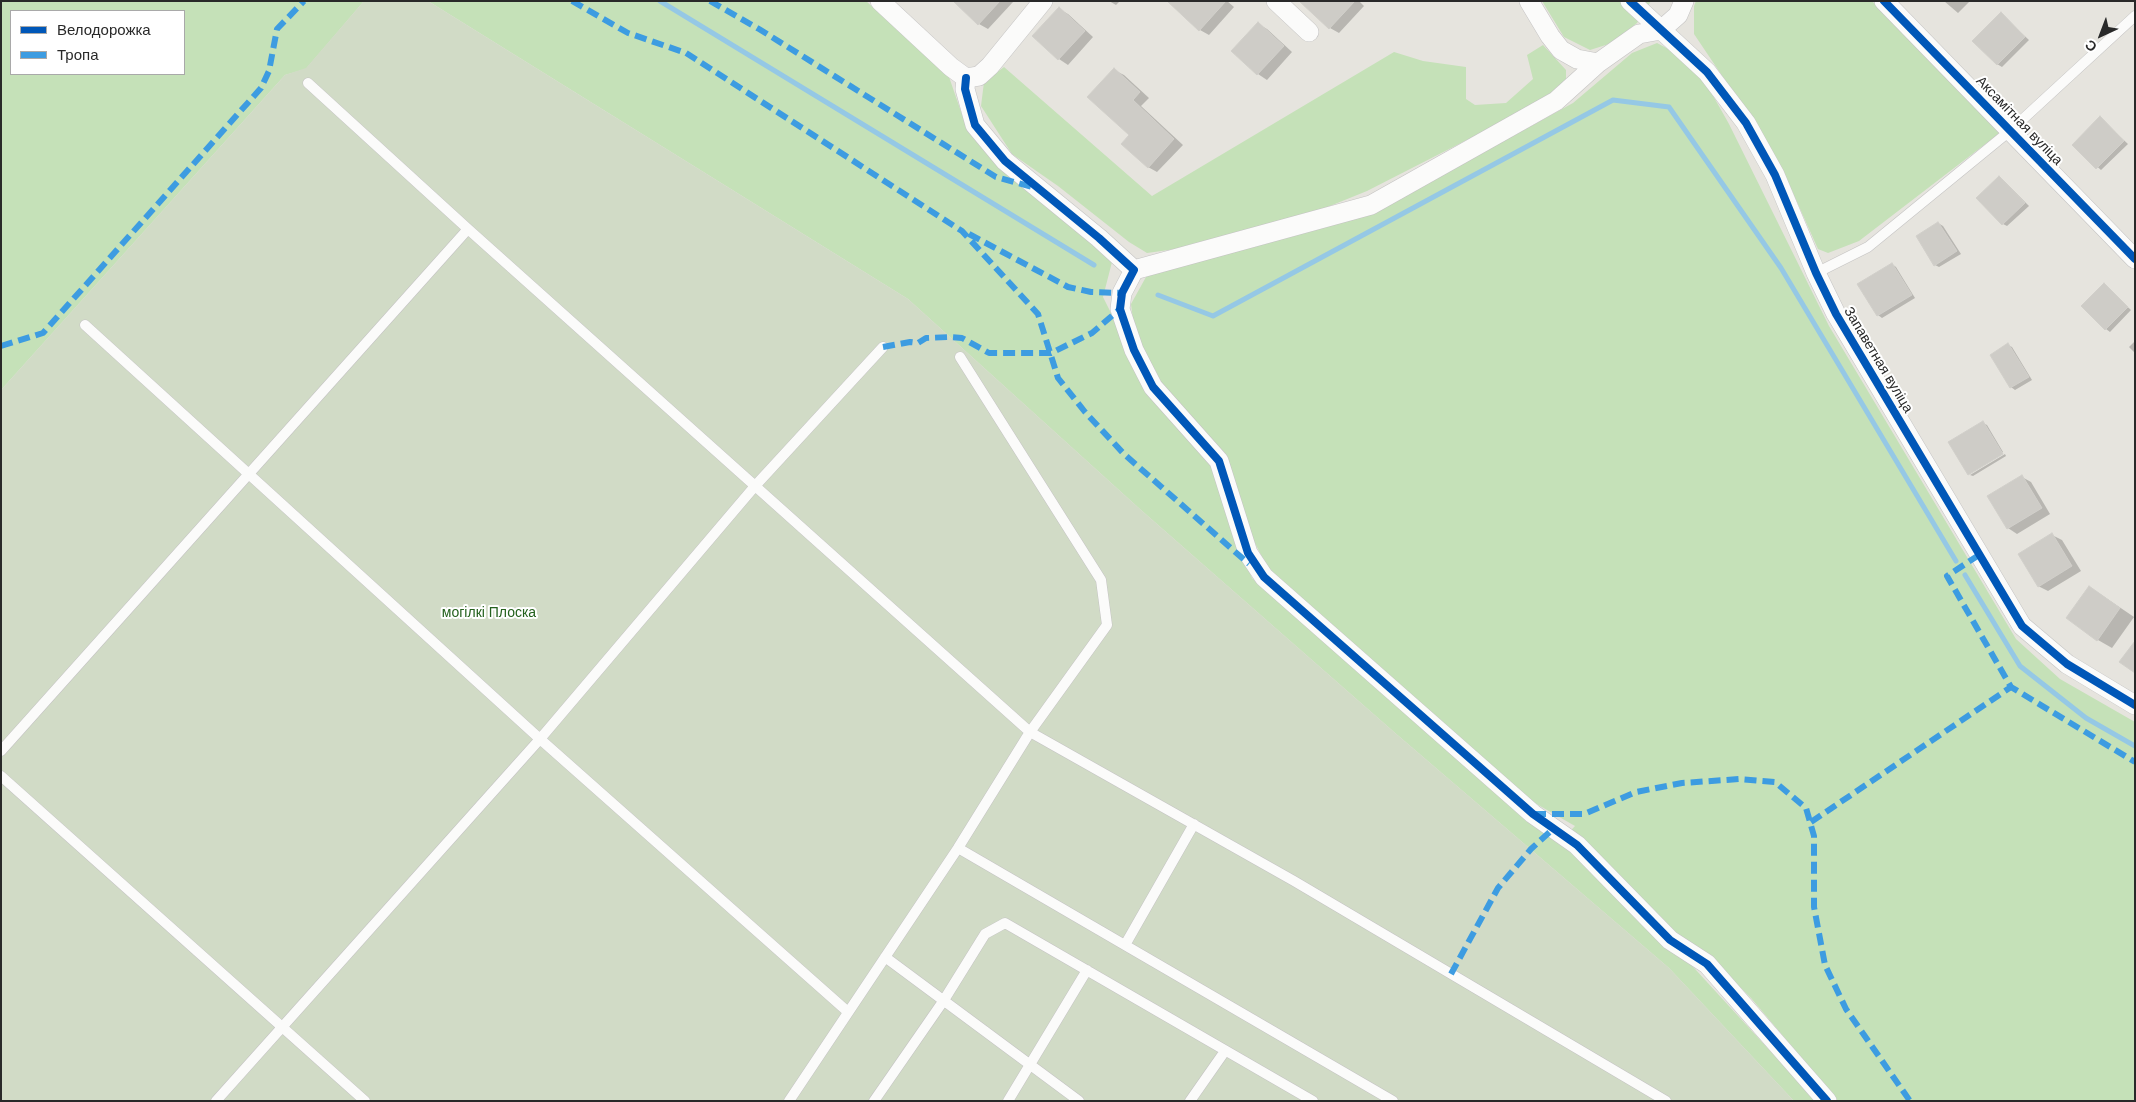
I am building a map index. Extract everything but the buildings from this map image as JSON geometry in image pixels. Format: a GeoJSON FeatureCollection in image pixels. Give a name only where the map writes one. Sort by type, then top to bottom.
{"type":"FeatureCollection","features":[{"type":"Feature","properties":{"kind":"street"},"geometry":{"type":"LineString","coordinates":[[880,1],[951,67],[966,78],[979,76],[990,66],[1043,1]]}},
{"type":"Feature","properties":{"kind":"street"},"geometry":{"type":"LineString","coordinates":[[1276,1],[1309,32]]}},
{"type":"Feature","properties":{"kind":"street"},"geometry":{"type":"LineString","coordinates":[[1529,1],[1550,36],[1561,50],[1577,59],[1598,64]]}},
{"type":"Feature","properties":{"kind":"street","name":"Запаветная вуліца"},"geometry":{"type":"LineString","coordinates":[[1630,1],[1707,72],[1746,123],[1775,174],[1816,273],[1836,314],[2022,626],[2067,664],[2135,705]]}},
{"type":"Feature","properties":{"kind":"street"},"geometry":{"type":"LineString","coordinates":[[1684,1],[1678,15],[1661,30],[1639,34],[1598,64],[1556,101],[1371,205],[1134,270],[1122,293],[1120,309],[1134,350],[1153,388],[1218,461],[1248,553],[1264,577],[1533,814],[1578,845],[1670,940],[1707,964],[1827,1101]]}},
{"type":"Feature","properties":{"kind":"street","name":"Аксамітная вуліца"},"geometry":{"type":"LineString","coordinates":[[1884,1],[2135,259]]}},
{"type":"Feature","properties":{"kind":"street"},"geometry":{"type":"LineString","coordinates":[[966,78],[965,89],[975,125],[1005,161],[1099,238],[1134,270]]}},
{"type":"Feature","properties":{"kind":"lane"},"geometry":{"type":"LineString","coordinates":[[1816,273],[1868,247],[2011,130],[2135,16]]}},
{"type":"Feature","properties":{"kind":"lane"},"geometry":{"type":"LineString","coordinates":[[308,83],[468,229],[1030,732],[1294,881],[1666,1101]]}},
{"type":"Feature","properties":{"kind":"lane"},"geometry":{"type":"LineString","coordinates":[[1,751],[468,229]]}},
{"type":"Feature","properties":{"kind":"lane"},"geometry":{"type":"LineString","coordinates":[[85,325],[540,739],[848,1012]]}},
{"type":"Feature","properties":{"kind":"lane"},"geometry":{"type":"LineString","coordinates":[[216,1101],[540,739],[755,486],[883,347]]}},
{"type":"Feature","properties":{"kind":"lane"},"geometry":{"type":"LineString","coordinates":[[789,1101],[958,848],[1030,732],[1106,625],[1101,580],[960,357]]}},
{"type":"Feature","properties":{"kind":"lane"},"geometry":{"type":"LineString","coordinates":[[1,776],[365,1101]]}},
{"type":"Feature","properties":{"kind":"lane"},"geometry":{"type":"LineString","coordinates":[[1124,945],[1194,824]]}},
{"type":"Feature","properties":{"kind":"lane"},"geometry":{"type":"LineString","coordinates":[[958,848],[1393,1101]]}},
{"type":"Feature","properties":{"kind":"lane"},"geometry":{"type":"LineString","coordinates":[[874,1101],[944,1000],[985,934],[1005,923],[1313,1101]]}},
{"type":"Feature","properties":{"kind":"lane"},"geometry":{"type":"LineString","coordinates":[[885,956],[1079,1101]]}},
{"type":"Feature","properties":{"kind":"lane"},"geometry":{"type":"LineString","coordinates":[[1008,1101],[1088,970]]}},
{"type":"Feature","properties":{"kind":"lane"},"geometry":{"type":"LineString","coordinates":[[1190,1101],[1225,1051]]}},
{"type":"Feature","properties":{"kind":"green space"},"geometry":{"type":"Polygon","coordinates":[[[1,1],[364,1],[306,69],[285,75],[1,390],[1,1]]]}},
{"type":"Feature","properties":{"kind":"green space","name":"могілкі Плоска"},"geometry":{"type":"Polygon","coordinates":[[[364,1],[428,1],[908,299],[1141,510],[1394,732],[1669,968],[1794,1101],[1,1101],[1,390],[285,75],[306,68],[364,1]]]}},
{"type":"Feature","properties":{"kind":"green space"},"geometry":{"type":"Polygon","coordinates":[[[428,1],[866,1],[948,74],[967,129],[1112,262],[1103,297],[1118,327],[1214,470],[1233,533],[1252,578],[1514,808],[1559,843],[1575,826],[1526,798],[1270,573],[1249,531],[1230,465],[1162,383],[1135,335],[1131,304],[1146,277],[1152,273],[1382,208],[1573,103],[1632,53],[1657,43],[1674,52],[1707,85],[1729,124],[1829,326],[2016,639],[2060,679],[2135,722],[2135,1101],[1838,1101],[1751,998],[1700,948],[1685,958],[1816,1101],[1794,1101],[1669,968],[1394,732],[1141,510],[908,299],[428,1]]]}},
{"type":"Feature","properties":{"kind":"green space"},"geometry":{"type":"Polygon","coordinates":[[[1542,1],[1651,1],[1637,23],[1612,43],[1590,50],[1564,37],[1542,1]]]}},
{"type":"Feature","properties":{"kind":"green space"},"geometry":{"type":"Polygon","coordinates":[[[1696,1],[1872,1],[2001,132],[1859,241],[1828,253],[1818,249],[1789,184],[1768,144],[1694,34],[1694,6],[1696,1]]]}},
{"type":"Feature","properties":{"kind":"green space"},"geometry":{"type":"Polygon","coordinates":[[[1543,45],[1566,70],[1566,86],[1547,99],[1367,191],[1325,208],[1183,248],[1147,253],[1129,242],[1058,186],[1012,154],[981,106],[984,82],[1004,67],[1152,196],[1394,52],[1423,61],[1466,67],[1466,99],[1475,105],[1506,103],[1533,79],[1527,55],[1543,45]]]}},
{"type":"Feature","properties":{"kind":"waterway"},"geometry":{"type":"LineString","coordinates":[[660,1],[1094,265]]}},
{"type":"Feature","properties":{"kind":"waterway"},"geometry":{"type":"LineString","coordinates":[[1158,295],[1213,316],[1613,100],[1669,107],[1781,268],[1956,561]]}},
{"type":"Feature","properties":{"kind":"waterway"},"geometry":{"type":"LineString","coordinates":[[1965,575],[2020,666],[2086,718],[2135,746]]}},
{"type":"Feature","properties":{"kind":"marked path"},"geometry":{"type":"LineString","coordinates":[[1,346],[43,333],[261,88],[269,71],[277,29],[304,1]]}},
{"type":"Feature","properties":{"kind":"marked path"},"geometry":{"type":"LineString","coordinates":[[572,1],[628,33],[686,53],[962,231],[1038,314],[1058,378],[1085,412],[1124,454],[1249,564]]}},
{"type":"Feature","properties":{"kind":"marked path"},"geometry":{"type":"LineString","coordinates":[[710,1],[759,29],[996,177],[1032,187]]}},
{"type":"Feature","properties":{"kind":"marked path"},"geometry":{"type":"LineString","coordinates":[[969,234],[1068,287],[1091,292],[1122,293]]}},
{"type":"Feature","properties":{"kind":"marked path"},"geometry":{"type":"LineString","coordinates":[[883,347],[910,342],[918,343],[926,338],[950,337],[962,338],[989,353],[1051,353],[1092,333],[1120,309]]}},
{"type":"Feature","properties":{"kind":"marked path"},"geometry":{"type":"LineString","coordinates":[[1979,555],[1947,576],[2011,687],[2135,762]]}},
{"type":"Feature","properties":{"kind":"marked path"},"geometry":{"type":"LineString","coordinates":[[1811,822],[2011,687]]}},
{"type":"Feature","properties":{"kind":"marked path"},"geometry":{"type":"LineString","coordinates":[[1534,814],[1584,814],[1636,792],[1682,783],[1740,779],[1775,782],[1806,808],[1814,836],[1814,907],[1825,965],[1846,1009],[1910,1101]]}},
{"type":"Feature","properties":{"kind":"marked path"},"geometry":{"type":"LineString","coordinates":[[1451,974],[1498,888],[1531,849],[1554,828]]}},
{"type":"Feature","properties":{"kind":"cycle path"},"geometry":{"type":"LineString","coordinates":[[1630,1],[1707,72],[1746,123],[1775,175],[1816,273],[1836,314],[2022,626],[2067,664],[2135,705]]}},
{"type":"Feature","properties":{"kind":"cycle path"},"geometry":{"type":"LineString","coordinates":[[1884,1],[2135,259]]}},
{"type":"Feature","properties":{"kind":"cycle path"},"geometry":{"type":"LineString","coordinates":[[966,78],[965,89],[975,125],[1005,161],[1099,238],[1134,270],[1122,293],[1120,309],[1134,350],[1153,387],[1219,461],[1248,553],[1264,577],[1533,814],[1577,845],[1670,940],[1707,964],[1827,1101]]}}]}
